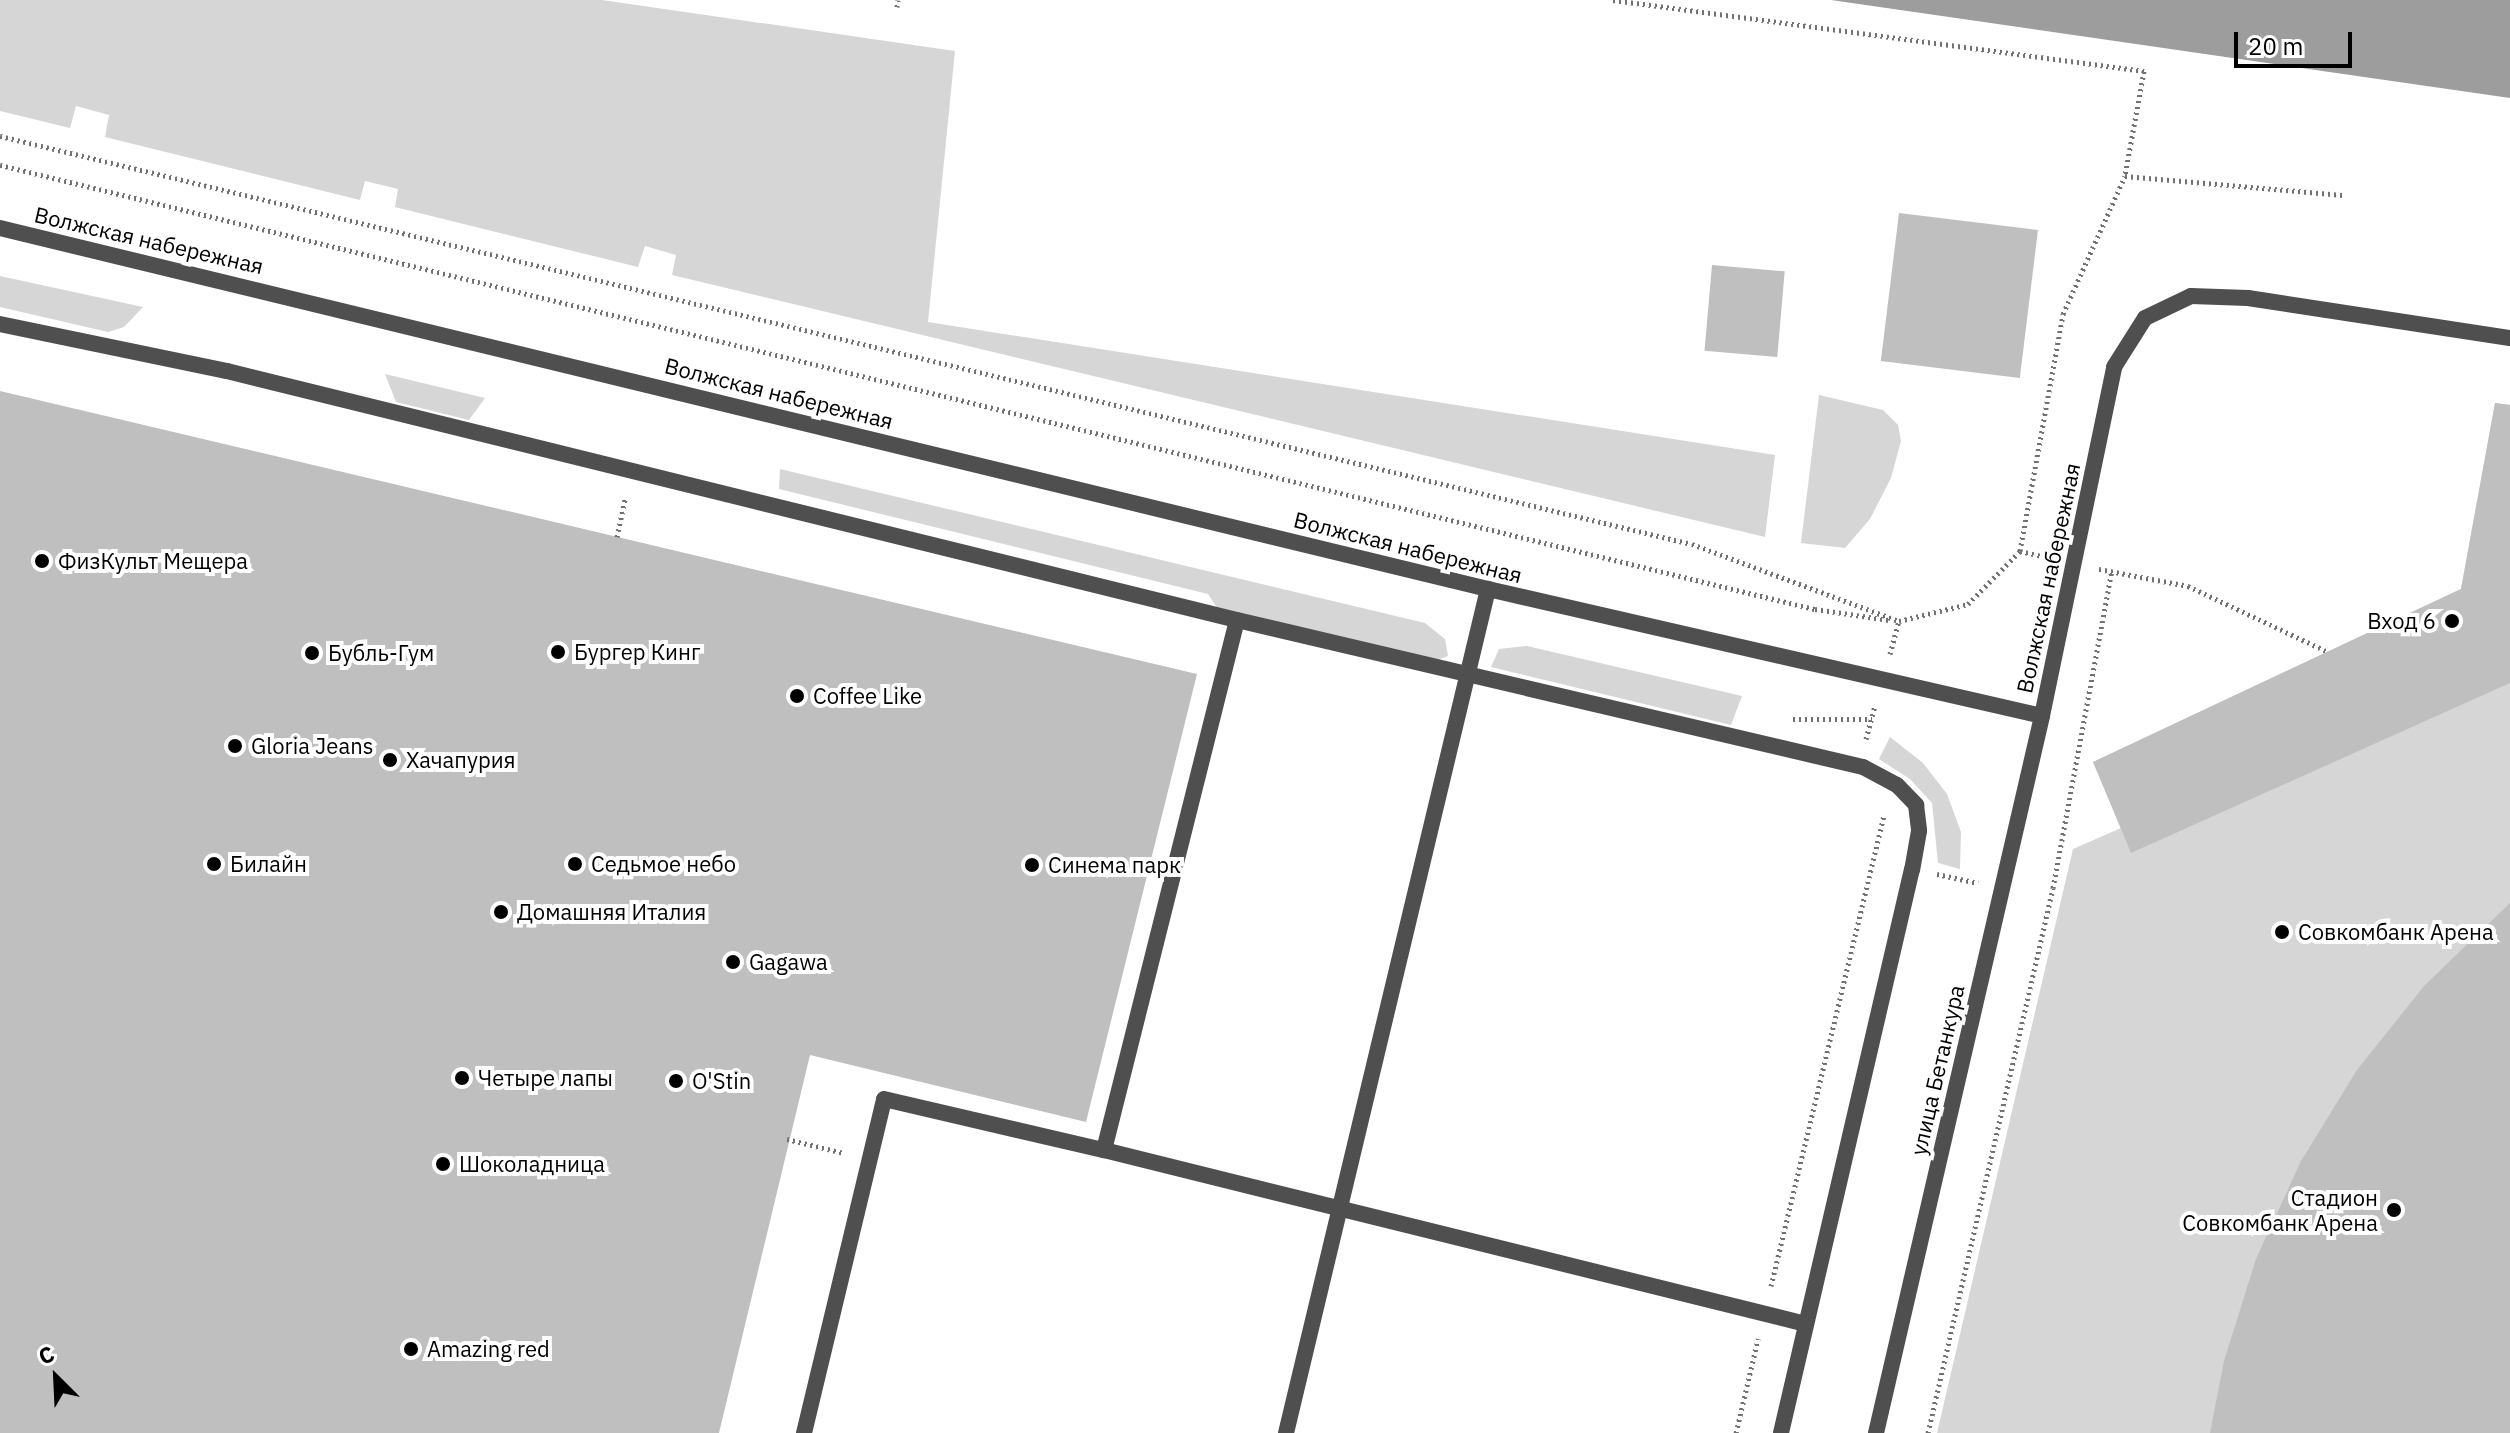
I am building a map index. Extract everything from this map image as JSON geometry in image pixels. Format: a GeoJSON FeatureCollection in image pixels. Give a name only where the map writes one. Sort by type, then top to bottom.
{"type":"FeatureCollection","features":[{"type":"Feature","properties":{"kind":"street","name":"Волжская набережная"},"geometry":{"type":"LineString","coordinates":[[0,228],[1488,589],[2042,716],[2114,367],[2145,318],[2191,296],[2248,298],[2510,338]]}},
{"type":"Feature","properties":{"kind":"street"},"geometry":{"type":"LineString","coordinates":[[0,324],[227,371],[1237,620],[1863,767],[1897,785],[1916,805],[1919,831],[1781,1433]]}},
{"type":"Feature","properties":{"kind":"street"},"geometry":{"type":"LineString","coordinates":[[1286,1433],[1344,1206],[1488,589]]}},
{"type":"Feature","properties":{"kind":"street"},"geometry":{"type":"LineString","coordinates":[[1104,1150],[1237,620]]}},
{"type":"Feature","properties":{"kind":"street","name":"улица Бетанкура"},"geometry":{"type":"LineString","coordinates":[[1876,1433],[2042,716]]}},
{"type":"Feature","properties":{"kind":"street"},"geometry":{"type":"LineString","coordinates":[[804,1433],[884,1099],[1344,1206],[1806,1324]]}},
{"type":"Feature","properties":{"kind":"path"},"geometry":{"type":"LineString","coordinates":[[0,165],[1815,609],[1899,621],[1968,604],[2020,551],[2063,314],[2125,176],[2144,71],[1613,0]]}},
{"type":"Feature","properties":{"kind":"path"},"geometry":{"type":"LineString","coordinates":[[0,136],[1692,544],[1899,621]]}},
{"type":"Feature","properties":{"kind":"path"},"geometry":{"type":"LineString","coordinates":[[2125,176],[2342,195]]}},
{"type":"Feature","properties":{"kind":"path"},"geometry":{"type":"LineString","coordinates":[[617,537],[626,492]]}},
{"type":"Feature","properties":{"kind":"path"},"geometry":{"type":"LineString","coordinates":[[2020,551],[2188,586],[2328,652]]}},
{"type":"Feature","properties":{"kind":"path"},"geometry":{"type":"LineString","coordinates":[[1928,1433],[2053,888],[2112,571]]}},
{"type":"Feature","properties":{"kind":"path"},"geometry":{"type":"LineString","coordinates":[[1863,751],[1872,719]]}},
{"type":"Feature","properties":{"kind":"path"},"geometry":{"type":"LineString","coordinates":[[1736,1433],[1885,812],[1876,805]]}},
{"type":"Feature","properties":{"kind":"path"},"geometry":{"type":"LineString","coordinates":[[1931,873],[1966,880]]}},
{"type":"Feature","properties":{"kind":"path"},"geometry":{"type":"LineString","coordinates":[[787,1139],[870,1160]]}},
{"type":"Feature","properties":{"kind":"shaded area"},"geometry":{"type":"Polygon","coordinates":[[[0,0],[602,0],[955,51],[928,322],[1775,455],[1765,537],[672,275],[676,255],[645,246],[638,267],[395,207],[398,189],[365,181],[360,200],[105,137],[109,115],[76,106],[70,128],[0,111],[0,0]]]}},
{"type":"Feature","properties":{"kind":"shaded area"},"geometry":{"type":"Polygon","coordinates":[[[1831,0],[2510,0],[2510,98],[1831,0]]]}},
{"type":"Feature","properties":{"kind":"shaded area"},"geometry":{"type":"Polygon","coordinates":[[[0,276],[143,307],[124,327],[108,332],[0,307],[0,276]]]}},
{"type":"Feature","properties":{"kind":"shaded area"},"geometry":{"type":"Polygon","coordinates":[[[385,374],[485,398],[469,420],[396,402],[385,374]]]}},
{"type":"Feature","properties":{"kind":"shaded area"},"geometry":{"type":"Polygon","coordinates":[[[1819,395],[1883,410],[1898,425],[1901,441],[1891,478],[1870,519],[1845,548],[1801,543],[1819,395]]]}},
{"type":"Feature","properties":{"kind":"shaded area","name":"Совкомбанк Арена"},"geometry":{"type":"Polygon","coordinates":[[[2495,403],[2510,405],[2510,1433],[1937,1433],[2073,849],[2121,828],[2093,762],[2461,589],[2495,403]]]}},
{"type":"Feature","properties":{"kind":"shaded area"},"geometry":{"type":"Polygon","coordinates":[[[780,469],[1425,623],[1445,639],[1448,656],[1438,660],[1218,609],[1208,594],[779,489],[780,469]]]}},
{"type":"Feature","properties":{"kind":"shaded area"},"geometry":{"type":"Polygon","coordinates":[[[1526,646],[1742,696],[1731,725],[1491,667],[1499,649],[1526,646]]]}},
{"type":"Feature","properties":{"kind":"shaded area"},"geometry":{"type":"Polygon","coordinates":[[[1890,737],[1923,763],[1947,794],[1961,832],[1960,869],[1938,863],[1932,803],[1910,779],[1879,759],[1890,737]]]}},
{"type":"Feature","properties":{"kind":"building"},"geometry":{"type":"Polygon","coordinates":[[[1899,213],[2038,230],[2020,378],[1881,361],[1899,213]]]}},
{"type":"Feature","properties":{"kind":"building"},"geometry":{"type":"Polygon","coordinates":[[[1712,265],[1785,271],[1777,357],[1705,351],[1712,265]]]}},
{"type":"Feature","properties":{"kind":"building","name":"Седьмое небо"},"geometry":{"type":"Polygon","coordinates":[[[0,391],[1197,674],[1086,1122],[810,1055],[719,1433],[0,1433],[0,391]]]}},
{"type":"Feature","properties":{"kind":"building","name":"Вход 6"},"geometry":{"type":"Polygon","coordinates":[[[2495,403],[2510,405],[2510,683],[2131,853],[2093,762],[2461,589],[2495,403]]]}},
{"type":"Feature","properties":{"kind":"building","name":"Стадион Совкомбанк Арена"},"geometry":{"type":"Polygon","coordinates":[[[2510,903],[2510,1433],[2210,1433],[2224,1361],[2256,1259],[2301,1161],[2357,1070],[2424,986],[2510,903]]]}},
{"type":"Feature","properties":{"kind":"place","name":"ФизКульт Мещера"},"geometry":{"type":"Point","coordinates":[42,561]}},
{"type":"Feature","properties":{"kind":"place","name":"Вход 6"},"geometry":{"type":"Point","coordinates":[2452,621]}},
{"type":"Feature","properties":{"kind":"place","name":"Бургер Кинг"},"geometry":{"type":"Point","coordinates":[558,652]}},
{"type":"Feature","properties":{"kind":"place","name":"Бубль-Гум"},"geometry":{"type":"Point","coordinates":[312,653]}},
{"type":"Feature","properties":{"kind":"place","name":"Coffee Like"},"geometry":{"type":"Point","coordinates":[797,696]}},
{"type":"Feature","properties":{"kind":"place","name":"Gloria Jeans"},"geometry":{"type":"Point","coordinates":[235,746]}},
{"type":"Feature","properties":{"kind":"place","name":"Хачапурия"},"geometry":{"type":"Point","coordinates":[390,760]}},
{"type":"Feature","properties":{"kind":"place","name":"Билайн"},"geometry":{"type":"Point","coordinates":[214,864]}},
{"type":"Feature","properties":{"kind":"place","name":"Седьмое небо"},"geometry":{"type":"Point","coordinates":[575,864]}},
{"type":"Feature","properties":{"kind":"place","name":"Синема парк"},"geometry":{"type":"Point","coordinates":[1032,865]}},
{"type":"Feature","properties":{"kind":"place","name":"Домашняя Италия"},"geometry":{"type":"Point","coordinates":[501,912]}},
{"type":"Feature","properties":{"kind":"place","name":"Совкомбанк Арена"},"geometry":{"type":"Point","coordinates":[2282,932]}},
{"type":"Feature","properties":{"kind":"place","name":"Gagawa"},"geometry":{"type":"Point","coordinates":[733,962]}},
{"type":"Feature","properties":{"kind":"place","name":"Четыре лапы"},"geometry":{"type":"Point","coordinates":[462,1078]}},
{"type":"Feature","properties":{"kind":"place","name":"O'Stin"},"geometry":{"type":"Point","coordinates":[676,1081]}},
{"type":"Feature","properties":{"kind":"place","name":"Шоколадница"},"geometry":{"type":"Point","coordinates":[443,1164]}},
{"type":"Feature","properties":{"kind":"place","name":"Стадион Совкомбанк Арена"},"geometry":{"type":"Point","coordinates":[2394,1210]}},
{"type":"Feature","properties":{"kind":"place","name":"Amazing red"},"geometry":{"type":"Point","coordinates":[411,1349]}}]}
